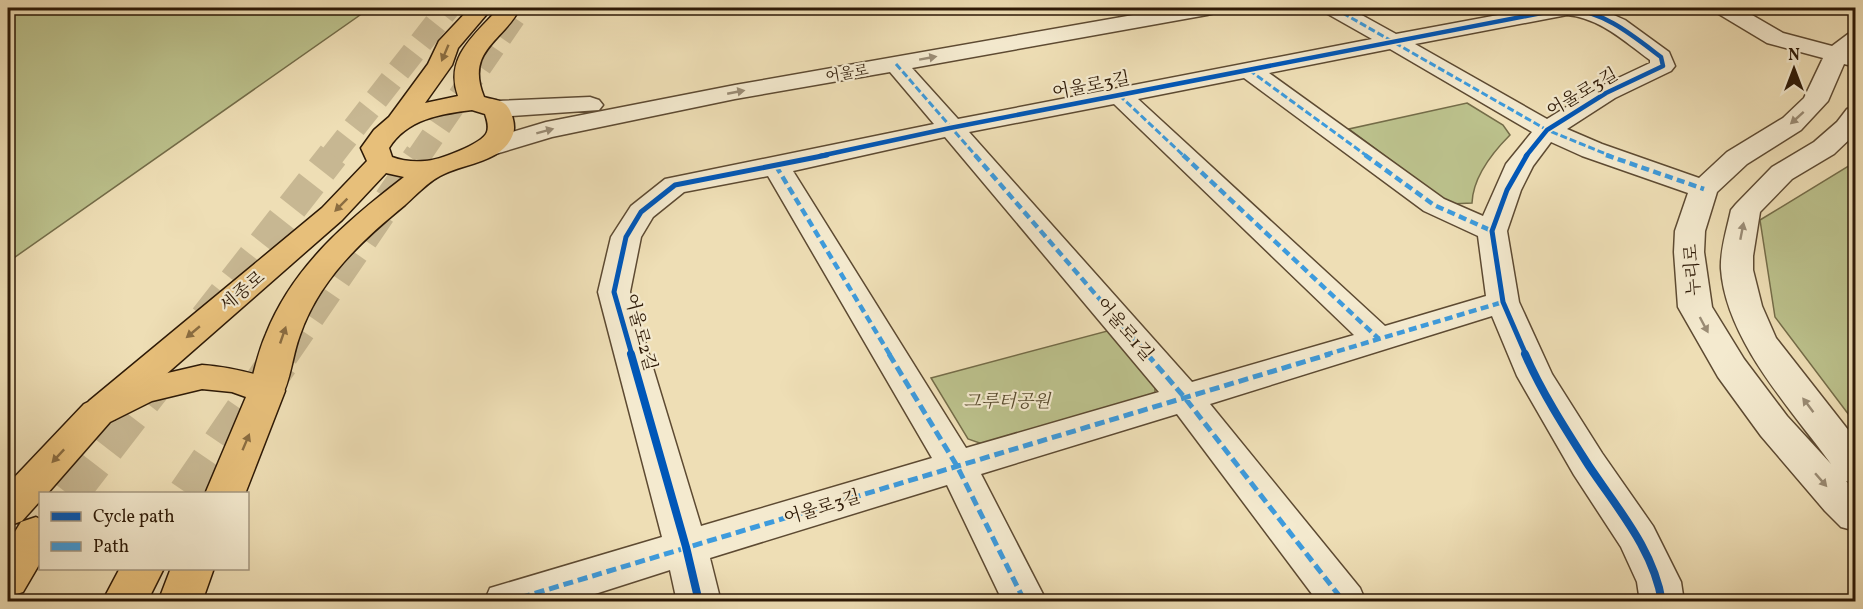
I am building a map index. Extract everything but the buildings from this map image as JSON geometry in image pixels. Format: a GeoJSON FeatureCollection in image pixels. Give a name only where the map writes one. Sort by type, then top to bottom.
{"type":"FeatureCollection","features":[{"type":"Feature","properties":{"kind":"main road"},"geometry":{"type":"LineString","coordinates":[[430,170],[397,168],[381,162],[375,148],[382,135],[400,120],[440,65],[447,46],[481,8]]}},
{"type":"Feature","properties":{"kind":"main road"},"geometry":{"type":"LineString","coordinates":[[226,492],[267,392],[282,333],[306,288],[331,255],[430,170],[489,148],[500,134],[501,122],[484,106],[465,77],[468,63],[477,47],[510,8]]}},
{"type":"Feature","properties":{"kind":"main road"},"geometry":{"type":"LineString","coordinates":[[400,120],[432,108],[484,106]]}},
{"type":"Feature","properties":{"kind":"main road","name":"세종로"},"geometry":{"type":"LineString","coordinates":[[97,413],[332,214],[381,162]]}},
{"type":"Feature","properties":{"kind":"main road"},"geometry":{"type":"LineString","coordinates":[[43,492],[97,413],[142,391],[202,377],[235,380],[267,392]]}},
{"type":"Feature","properties":{"kind":"main road"},"geometry":{"type":"LineString","coordinates":[[8,579],[22,522],[39,497]]}},
{"type":"Feature","properties":{"kind":"main road"},"geometry":{"type":"LineString","coordinates":[[124,602],[142,570]]}},
{"type":"Feature","properties":{"kind":"main road"},"geometry":{"type":"LineString","coordinates":[[180,602],[192,570]]}},
{"type":"Feature","properties":{"kind":"street","name":"어울로"},"geometry":{"type":"LineString","coordinates":[[484,106],[599,104],[728,76],[1122,8]]}},
{"type":"Feature","properties":{"kind":"street","name":"어울로"},"geometry":{"type":"LineString","coordinates":[[489,148],[546,130],[735,92],[1207,8]]}},
{"type":"Feature","properties":{"kind":"street"},"geometry":{"type":"LineString","coordinates":[[1334,8],[1393,42]]}},
{"type":"Feature","properties":{"kind":"street","name":"어울로3길"},"geometry":{"type":"LineString","coordinates":[[950,128],[1567,8],[1578,8],[1603,17],[1661,57],[1663,66],[1606,93],[1547,130],[1520,165],[1507,190],[1492,231],[1503,302],[1535,376],[1588,464],[1638,538],[1659,582],[1662,602]]}},
{"type":"Feature","properties":{"kind":"street"},"geometry":{"type":"LineString","coordinates":[[1725,8],[1775,38],[1849,52]]}},
{"type":"Feature","properties":{"kind":"street","name":"어울로3길"},"geometry":{"type":"LineString","coordinates":[[1393,42],[1547,130]]}},
{"type":"Feature","properties":{"kind":"street","name":"누리로"},"geometry":{"type":"LineString","coordinates":[[1849,52],[1815,101],[1792,124],[1737,158],[1704,189],[1690,231],[1689,252],[1695,307],[1731,368],[1774,426],[1839,500],[1856,515]]}},
{"type":"Feature","properties":{"kind":"street","name":"어울로1길"},"geometry":{"type":"LineString","coordinates":[[896,64],[1185,398],[1344,602]]}},
{"type":"Feature","properties":{"kind":"street"},"geometry":{"type":"LineString","coordinates":[[1249,70],[1434,205],[1492,231]]}},
{"type":"Feature","properties":{"kind":"street","name":"어울로3길"},"geometry":{"type":"LineString","coordinates":[[1119,95],[1379,339]]}},
{"type":"Feature","properties":{"kind":"street"},"geometry":{"type":"LineString","coordinates":[[1856,114],[1846,128],[1824,148],[1782,172],[1746,210],[1737,256],[1737,270],[1745,306],[1760,342],[1856,469]]}},
{"type":"Feature","properties":{"kind":"street","name":"어울로2길"},"geometry":{"type":"LineString","coordinates":[[699,602],[686,547],[614,292],[626,237],[640,212],[675,185],[776,166],[950,128]]}},
{"type":"Feature","properties":{"kind":"street"},"geometry":{"type":"LineString","coordinates":[[1547,130],[1592,150],[1704,189]]}},
{"type":"Feature","properties":{"kind":"street"},"geometry":{"type":"LineString","coordinates":[[776,166],[957,466],[1025,602]]}},
{"type":"Feature","properties":{"kind":"street","name":"어울로3길"},"geometry":{"type":"LineString","coordinates":[[506,602],[1503,302]]}},
{"type":"Feature","properties":{"kind":"green space"},"geometry":{"type":"Polygon","coordinates":[[[8,8],[370,8],[8,262],[8,8]]]}},
{"type":"Feature","properties":{"kind":"green space"},"geometry":{"type":"Polygon","coordinates":[[[1467,103],[1503,125],[1510,135],[1485,166],[1476,184],[1472,203],[1450,204],[1349,129],[1467,103]]]}},
{"type":"Feature","properties":{"kind":"green space"},"geometry":{"type":"Polygon","coordinates":[[[1855,162],[1855,423],[1775,317],[1760,220],[1855,162]]]}},
{"type":"Feature","properties":{"kind":"green space","name":"그루터공원"},"geometry":{"type":"Polygon","coordinates":[[[1111,330],[1155,385],[1155,400],[994,448],[968,439],[931,378],[1111,330]]]}},
{"type":"Feature","properties":{"kind":"tunnel"},"geometry":{"type":"LineString","coordinates":[[332,156],[448,8]]}},
{"type":"Feature","properties":{"kind":"tunnel"},"geometry":{"type":"LineString","coordinates":[[419,156],[520,8]]}},
{"type":"Feature","properties":{"kind":"tunnel"},"geometry":{"type":"LineString","coordinates":[[205,318],[333,155]]}},
{"type":"Feature","properties":{"kind":"tunnel"},"geometry":{"type":"LineString","coordinates":[[283,355],[420,155]]}},
{"type":"Feature","properties":{"kind":"tunnel"},"geometry":{"type":"LineString","coordinates":[[189,492],[284,354]]}},
{"type":"Feature","properties":{"kind":"tunnel"},"geometry":{"type":"LineString","coordinates":[[70,492],[160,375]]}},
{"type":"Feature","properties":{"kind":"marked path"},"geometry":{"type":"LineString","coordinates":[[1334,8],[1547,130],[1592,150],[1704,189]]}},
{"type":"Feature","properties":{"kind":"marked path"},"geometry":{"type":"LineString","coordinates":[[896,64],[1185,398],[1344,602]]}},
{"type":"Feature","properties":{"kind":"marked path"},"geometry":{"type":"LineString","coordinates":[[1249,70],[1434,205],[1492,231]]}},
{"type":"Feature","properties":{"kind":"marked path"},"geometry":{"type":"LineString","coordinates":[[1119,95],[1379,339]]}},
{"type":"Feature","properties":{"kind":"marked path"},"geometry":{"type":"LineString","coordinates":[[776,166],[957,466],[1025,602]]}},
{"type":"Feature","properties":{"kind":"marked path"},"geometry":{"type":"LineString","coordinates":[[506,602],[1503,302]]}},
{"type":"Feature","properties":{"kind":"cycle path"},"geometry":{"type":"LineString","coordinates":[[699,602],[686,547],[614,292],[626,237],[641,212],[675,185],[776,166],[950,128],[1567,8],[1593,13],[1617,25],[1661,57],[1663,66],[1606,93],[1547,130],[1520,164],[1507,190],[1492,231],[1503,302],[1535,376],[1588,464],[1638,538],[1659,582],[1662,602]]}}]}
